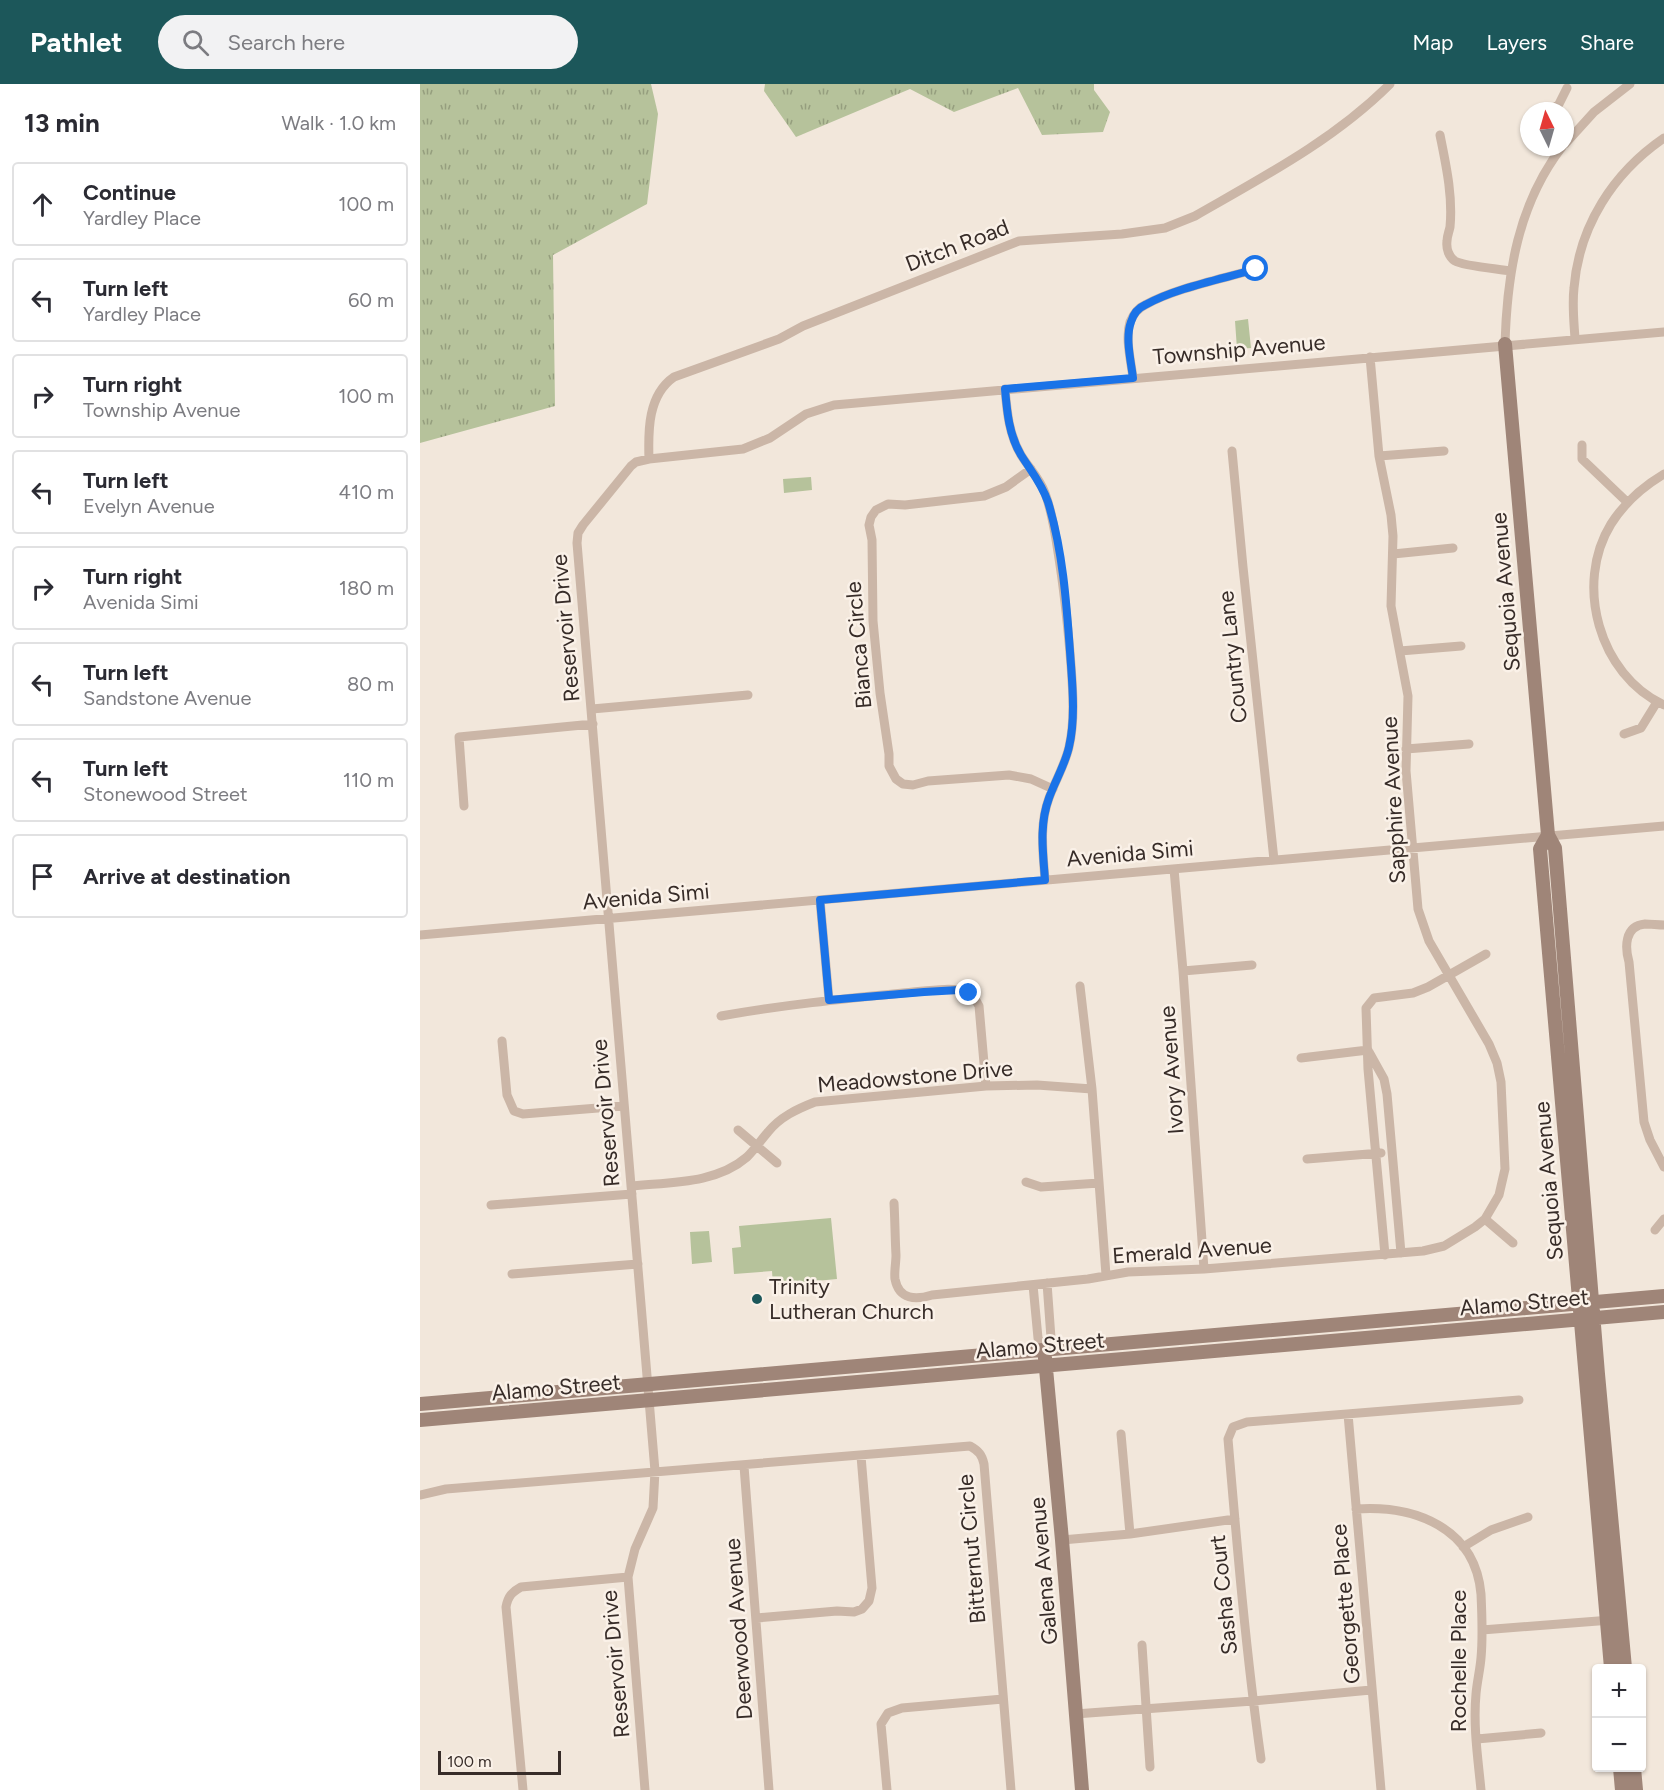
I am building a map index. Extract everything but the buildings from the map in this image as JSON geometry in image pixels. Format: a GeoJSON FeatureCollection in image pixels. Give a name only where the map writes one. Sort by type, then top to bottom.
{"type":"FeatureCollection","features":[{"type":"Feature","properties":{"kind":"main road","name":"Sequoia Avenue"},"geometry":{"type":"LineString","coordinates":[[1505,344],[1548,836],[1555,848],[1586,1311],[1614,1619],[1624,1664]]}},
{"type":"Feature","properties":{"kind":"main road","name":"Alamo Street"},"geometry":{"type":"LineString","coordinates":[[420,1420],[1045,1365],[1586,1311],[1664,1296]]}},
{"type":"Feature","properties":{"kind":"main road","name":"Alamo Street"},"geometry":{"type":"LineString","coordinates":[[420,1404],[1045,1350],[1586,1311],[1664,1312]]}},
{"type":"Feature","properties":{"kind":"main road","name":"Galena Avenue"},"geometry":{"type":"LineString","coordinates":[[1045,1350],[1082,1790]]}},
{"type":"Feature","properties":{"kind":"main road","name":"Sequoia Avenue"},"geometry":{"type":"LineString","coordinates":[[1611,1664],[1614,1619]]}},
{"type":"Feature","properties":{"kind":"main road"},"geometry":{"type":"LineString","coordinates":[[1620,1772],[1622,1790]]}},
{"type":"Feature","properties":{"kind":"main road"},"geometry":{"type":"LineString","coordinates":[[1634,1772],[1636,1790]]}},
{"type":"Feature","properties":{"kind":"street","name":"Ditch Road"},"geometry":{"type":"LineString","coordinates":[[650,459],[648,438],[654,403],[664,383],[674,377],[779,339],[803,326],[1019,241],[1122,234],[1178,224],[1203,212],[1311,148],[1344,125],[1390,84]]}},
{"type":"Feature","properties":{"kind":"street"},"geometry":{"type":"LineString","coordinates":[[1574,134],[1594,112],[1630,84]]}},
{"type":"Feature","properties":{"kind":"street"},"geometry":{"type":"LineString","coordinates":[[1560,102],[1567,88]]}},
{"type":"Feature","properties":{"kind":"street"},"geometry":{"type":"LineString","coordinates":[[1440,135],[1450,195],[1450,228],[1446,242],[1448,253],[1463,266],[1510,271]]}},
{"type":"Feature","properties":{"kind":"street"},"geometry":{"type":"LineString","coordinates":[[1575,339],[1573,298],[1577,266],[1583,241],[1593,218],[1622,173],[1664,138]]}},
{"type":"Feature","properties":{"kind":"street"},"geometry":{"type":"LineString","coordinates":[[1505,344],[1510,271],[1520,231],[1541,179],[1556,156]]}},
{"type":"Feature","properties":{"kind":"street"},"geometry":{"type":"LineString","coordinates":[[1133,378],[1129,329],[1131,320],[1138,310],[1146,304],[1173,293],[1256,269]]}},
{"type":"Feature","properties":{"kind":"street","name":"Township Avenue"},"geometry":{"type":"LineString","coordinates":[[650,459],[743,449],[770,438],[806,414],[834,405],[1505,344],[1664,332]]}},
{"type":"Feature","properties":{"kind":"street","name":"Sapphire Avenue"},"geometry":{"type":"LineString","coordinates":[[1370,357],[1379,456],[1391,515],[1393,554],[1391,606],[1408,696],[1406,750],[1418,909],[1424,927],[1449,975],[1489,1044],[1497,1063],[1501,1082],[1505,1169],[1499,1195],[1485,1219]]}},
{"type":"Feature","properties":{"kind":"street"},"geometry":{"type":"LineString","coordinates":[[1005,389],[1012,436],[1045,492],[1055,531],[1064,588],[1071,666],[1073,700],[1071,739],[1048,800],[1043,823],[1045,880]]}},
{"type":"Feature","properties":{"kind":"street"},"geometry":{"type":"LineString","coordinates":[[1582,445],[1582,459],[1628,502]]}},
{"type":"Feature","properties":{"kind":"street"},"geometry":{"type":"LineString","coordinates":[[1379,456],[1444,450]]}},
{"type":"Feature","properties":{"kind":"street","name":"Country Lane"},"geometry":{"type":"LineString","coordinates":[[1233,451],[1274,860]]}},
{"type":"Feature","properties":{"kind":"street","name":"Reservoir Drive"},"geometry":{"type":"LineString","coordinates":[[645,1790],[628,1577],[636,1549],[653,1508],[655,1471],[607,919],[578,536],[583,525],[631,466],[641,460],[650,459]]}},
{"type":"Feature","properties":{"kind":"street","name":"Bianca Circle"},"geometry":{"type":"LineString","coordinates":[[1031,469],[1006,487],[984,496],[905,505],[888,504],[876,510],[869,525],[872,540],[873,621],[889,766],[896,779],[913,785],[928,781],[1009,775],[1031,779],[1053,789]]}},
{"type":"Feature","properties":{"kind":"street"},"geometry":{"type":"LineString","coordinates":[[1624,734],[1641,728],[1661,704],[1635,685],[1616,662],[1601,634],[1595,608],[1594,582],[1599,551],[1611,524],[1628,502],[1647,484],[1664,474]]}},
{"type":"Feature","properties":{"kind":"street"},"geometry":{"type":"LineString","coordinates":[[1393,554],[1453,548]]}},
{"type":"Feature","properties":{"kind":"street"},"geometry":{"type":"LineString","coordinates":[[1400,651],[1461,646]]}},
{"type":"Feature","properties":{"kind":"street"},"geometry":{"type":"LineString","coordinates":[[592,709],[748,694]]}},
{"type":"Feature","properties":{"kind":"street"},"geometry":{"type":"LineString","coordinates":[[464,806],[459,737],[593,724]]}},
{"type":"Feature","properties":{"kind":"street"},"geometry":{"type":"LineString","coordinates":[[1406,750],[1469,744]]}},
{"type":"Feature","properties":{"kind":"street","name":"Avenida Simi"},"geometry":{"type":"LineString","coordinates":[[420,935],[1664,826]]}},
{"type":"Feature","properties":{"kind":"street","name":"Ivory Avenue"},"geometry":{"type":"LineString","coordinates":[[1174,869],[1204,1269]]}},
{"type":"Feature","properties":{"kind":"street"},"geometry":{"type":"LineString","coordinates":[[820,900],[829,1000]]}},
{"type":"Feature","properties":{"kind":"street"},"geometry":{"type":"LineString","coordinates":[[1664,925],[1638,926],[1626,939],[1625,950],[1629,962],[1644,1122],[1650,1140],[1664,1167]]}},
{"type":"Feature","properties":{"kind":"street"},"geometry":{"type":"LineString","coordinates":[[1386,1254],[1365,1015],[1369,1002],[1381,996],[1413,993],[1428,987],[1486,954]]}},
{"type":"Feature","properties":{"kind":"street"},"geometry":{"type":"LineString","coordinates":[[1183,971],[1252,965]]}},
{"type":"Feature","properties":{"kind":"street"},"geometry":{"type":"LineString","coordinates":[[1080,986],[1092,1089],[1106,1275]]}},
{"type":"Feature","properties":{"kind":"street"},"geometry":{"type":"LineString","coordinates":[[722,1016],[774,1006],[959,990],[969,993],[979,1006],[986,1086]]}},
{"type":"Feature","properties":{"kind":"street"},"geometry":{"type":"LineString","coordinates":[[502,1041],[507,1095],[514,1111],[523,1114],[623,1106]]}},
{"type":"Feature","properties":{"kind":"street"},"geometry":{"type":"LineString","coordinates":[[1301,1058],[1368,1050]]}},
{"type":"Feature","properties":{"kind":"street"},"geometry":{"type":"LineString","coordinates":[[1368,1050],[1383,1079],[1401,1253]]}},
{"type":"Feature","properties":{"kind":"street","name":"Meadowstone Drive"},"geometry":{"type":"LineString","coordinates":[[491,1205],[632,1190],[712,1176],[737,1164],[757,1147],[782,1118],[798,1108],[815,1102],[986,1086],[1037,1084],[1092,1089]]}},
{"type":"Feature","properties":{"kind":"street"},"geometry":{"type":"LineString","coordinates":[[738,1130],[777,1162]]}},
{"type":"Feature","properties":{"kind":"street"},"geometry":{"type":"LineString","coordinates":[[1307,1159],[1392,1152]]}},
{"type":"Feature","properties":{"kind":"street"},"geometry":{"type":"LineString","coordinates":[[1026,1182],[1041,1187],[1099,1183]]}},
{"type":"Feature","properties":{"kind":"street","name":"Emerald Avenue"},"geometry":{"type":"LineString","coordinates":[[894,1203],[895,1278],[898,1288],[907,1296],[919,1299],[932,1295],[1033,1285],[1128,1272],[1204,1269],[1401,1253],[1443,1246],[1459,1238],[1485,1219]]}},
{"type":"Feature","properties":{"kind":"street"},"geometry":{"type":"LineString","coordinates":[[1485,1219],[1513,1243]]}},
{"type":"Feature","properties":{"kind":"street"},"geometry":{"type":"LineString","coordinates":[[1655,1230],[1664,1219]]}},
{"type":"Feature","properties":{"kind":"street"},"geometry":{"type":"LineString","coordinates":[[512,1274],[638,1264]]}},
{"type":"Feature","properties":{"kind":"street","name":"Galena Avenue"},"geometry":{"type":"LineString","coordinates":[[1045,1350],[1051,1338],[1047,1283]]}},
{"type":"Feature","properties":{"kind":"street","name":"Galena Avenue"},"geometry":{"type":"LineString","coordinates":[[1033,1285],[1038,1338],[1045,1350]]}},
{"type":"Feature","properties":{"kind":"street"},"geometry":{"type":"LineString","coordinates":[[1348,1414],[1519,1400]]}},
{"type":"Feature","properties":{"kind":"street","name":"Sasha Court"},"geometry":{"type":"LineString","coordinates":[[1261,1759],[1253,1701],[1228,1439],[1233,1427],[1247,1422],[1348,1414]]}},
{"type":"Feature","properties":{"kind":"street","name":"Georgette Place"},"geometry":{"type":"LineString","coordinates":[[1348,1414],[1381,1790]]}},
{"type":"Feature","properties":{"kind":"street"},"geometry":{"type":"LineString","coordinates":[[1121,1434],[1130,1534]]}},
{"type":"Feature","properties":{"kind":"street","name":"Bitternut Circle"},"geometry":{"type":"LineString","coordinates":[[420,1495],[446,1489],[970,1446],[982,1456],[1011,1790]]}},
{"type":"Feature","properties":{"kind":"street"},"geometry":{"type":"LineString","coordinates":[[757,1618],[837,1611],[854,1612],[862,1609],[869,1601],[872,1588],[861,1456]]}},
{"type":"Feature","properties":{"kind":"street","name":"Deerwood Avenue"},"geometry":{"type":"LineString","coordinates":[[744,1466],[769,1790]]}},
{"type":"Feature","properties":{"kind":"street","name":"Rochelle Place"},"geometry":{"type":"LineString","coordinates":[[1356,1509],[1387,1508],[1417,1514],[1443,1528],[1463,1547],[1473,1564],[1478,1580],[1482,1630],[1476,1696],[1481,1790]]}},
{"type":"Feature","properties":{"kind":"street"},"geometry":{"type":"LineString","coordinates":[[1463,1547],[1491,1530],[1528,1517]]}},
{"type":"Feature","properties":{"kind":"street"},"geometry":{"type":"LineString","coordinates":[[1062,1540],[1130,1534],[1235,1518]]}},
{"type":"Feature","properties":{"kind":"street"},"geometry":{"type":"LineString","coordinates":[[523,1790],[507,1599],[512,1592],[521,1587],[628,1577]]}},
{"type":"Feature","properties":{"kind":"street"},"geometry":{"type":"LineString","coordinates":[[1482,1630],[1614,1619]]}},
{"type":"Feature","properties":{"kind":"street"},"geometry":{"type":"LineString","coordinates":[[1142,1645],[1150,1767]]}},
{"type":"Feature","properties":{"kind":"street"},"geometry":{"type":"LineString","coordinates":[[1075,1714],[1371,1690]]}},
{"type":"Feature","properties":{"kind":"street"},"geometry":{"type":"LineString","coordinates":[[887,1790],[881,1724],[888,1713],[902,1708],[1003,1699]]}},
{"type":"Feature","properties":{"kind":"street"},"geometry":{"type":"LineString","coordinates":[[1477,1739],[1541,1732]]}},
{"type":"Feature","properties":{"kind":"green space"},"geometry":{"type":"Polygon","coordinates":[[[420,84],[651,84],[658,114],[647,204],[553,255],[555,406],[420,443],[420,84]]]}},
{"type":"Feature","properties":{"kind":"green space"},"geometry":{"type":"Polygon","coordinates":[[[765,84],[1094,84],[1094,90],[1110,112],[1103,132],[1042,135],[1018,88],[954,112],[910,89],[796,137],[764,91],[765,84]]]}},
{"type":"Feature","properties":{"kind":"green space"},"geometry":{"type":"Polygon","coordinates":[[[1248,319],[1251,348],[1237,349],[1235,321],[1248,319]]]}},
{"type":"Feature","properties":{"kind":"green space"},"geometry":{"type":"Polygon","coordinates":[[[811,477],[812,490],[784,493],[783,479],[811,477]]]}},
{"type":"Feature","properties":{"kind":"green space"},"geometry":{"type":"Polygon","coordinates":[[[831,1218],[837,1279],[773,1285],[772,1271],[734,1274],[732,1248],[741,1247],[739,1226],[831,1218]]]}},
{"type":"Feature","properties":{"kind":"green space"},"geometry":{"type":"Polygon","coordinates":[[[709,1231],[712,1262],[692,1264],[690,1232],[709,1231]]]}},
{"type":"Feature","properties":{"kind":"place","name":"Trinity Lutheran Church"},"geometry":{"type":"Point","coordinates":[757,1299]}},
{"type":"Feature","properties":{"kind":"route"},"geometry":{"type":"LineString","coordinates":[[969,993],[959,990],[829,1000],[820,900],[1045,880],[1042,838],[1044,817],[1071,739],[1073,700],[1071,666],[1064,588],[1049,504],[1038,478],[1020,453],[1012,436],[1005,389],[1133,378],[1129,329],[1131,320],[1138,310],[1146,304],[1173,293],[1256,269]]}}]}
